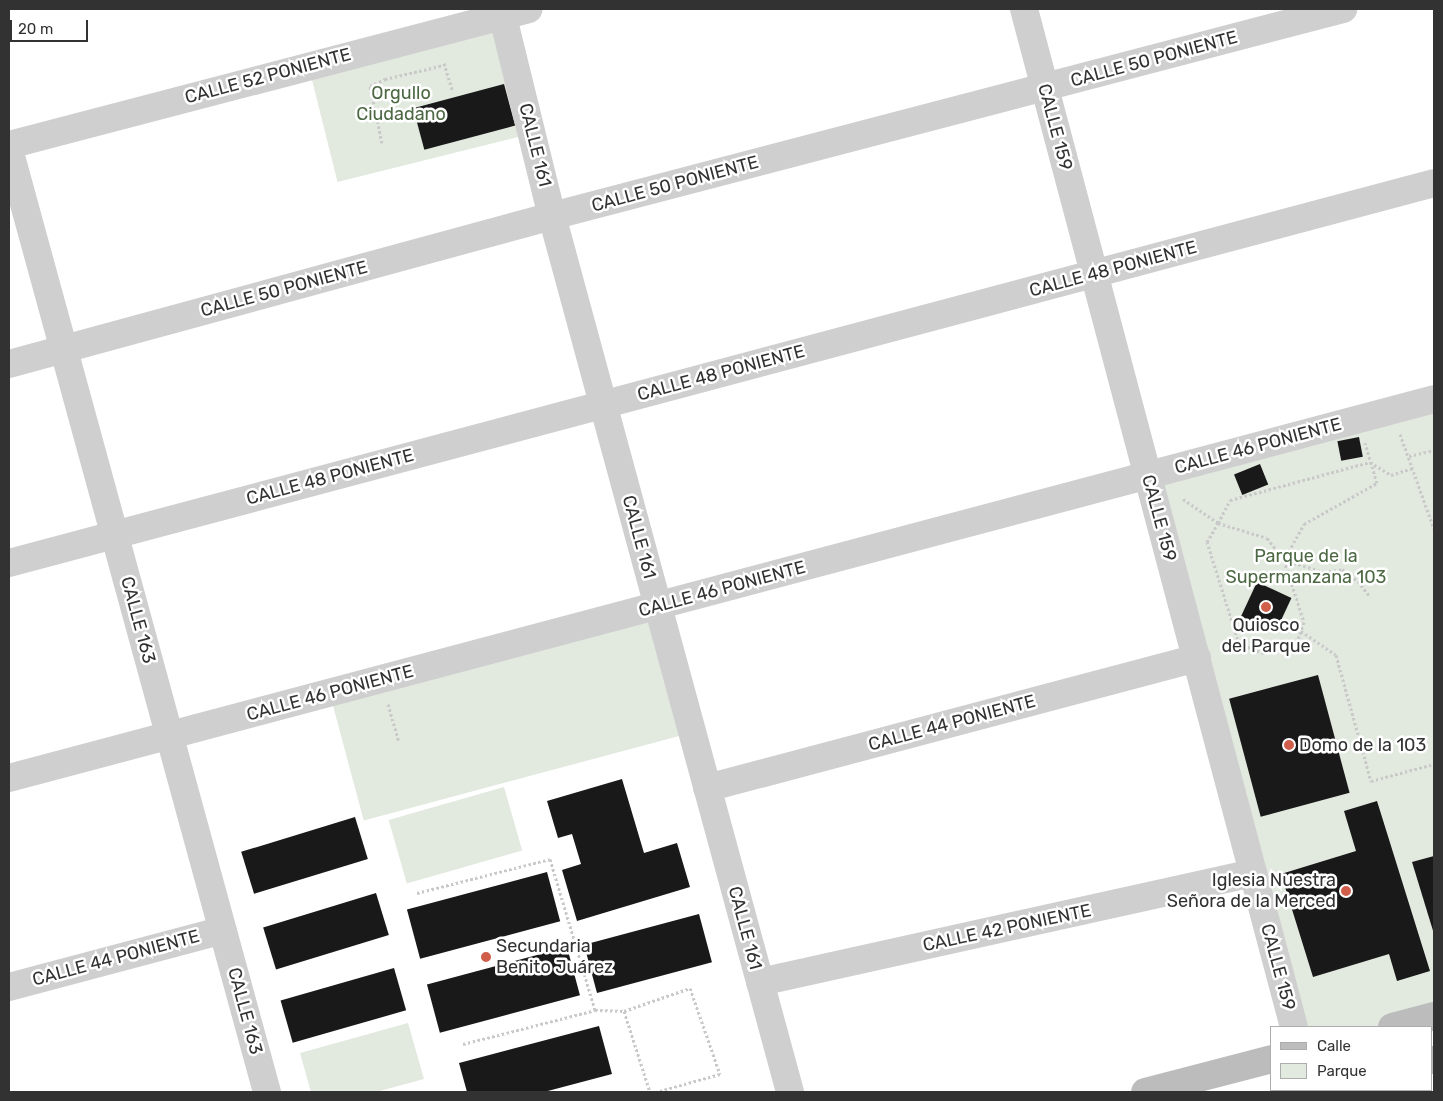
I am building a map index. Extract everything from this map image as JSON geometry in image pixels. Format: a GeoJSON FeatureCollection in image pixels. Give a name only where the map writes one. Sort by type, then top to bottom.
{"type":"FeatureCollection","features":[{"type":"Feature","properties":{"kind":"main road"},"geometry":{"type":"LineString","coordinates":[[1396,1026],[1434,1016]]}},
{"type":"Feature","properties":{"kind":"main road"},"geometry":{"type":"LineString","coordinates":[[1145,1092],[1270,1060]]}},
{"type":"Feature","properties":{"kind":"street","name":"CALLE 159"},"geometry":{"type":"LineString","coordinates":[[1024,9],[1294,1026]]}},
{"type":"Feature","properties":{"kind":"street","name":"CALLE 50 PONIENTE"},"geometry":{"type":"LineString","coordinates":[[9,364],[552,216],[1344,9]]}},
{"type":"Feature","properties":{"kind":"street","name":"CALLE 52 PONIENTE"},"geometry":{"type":"LineString","coordinates":[[9,145],[511,11]]}},
{"type":"Feature","properties":{"kind":"street","name":"CALLE 161"},"geometry":{"type":"LineString","coordinates":[[511,11],[552,216],[790,1092]]}},
{"type":"Feature","properties":{"kind":"street","name":"CALLE 163"},"geometry":{"type":"LineString","coordinates":[[9,149],[266,1092]]}},
{"type":"Feature","properties":{"kind":"street","name":"CALLE 48 PONIENTE"},"geometry":{"type":"LineString","coordinates":[[9,563],[1434,183]]}},
{"type":"Feature","properties":{"kind":"street","name":"CALLE 46 PONIENTE"},"geometry":{"type":"LineString","coordinates":[[9,778],[1434,399]]}},
{"type":"Feature","properties":{"kind":"street","name":"CALLE 44 PONIENTE"},"geometry":{"type":"LineString","coordinates":[[707,788],[1196,658]]}},
{"type":"Feature","properties":{"kind":"street","name":"CALLE 42 PONIENTE"},"geometry":{"type":"LineString","coordinates":[[760,982],[1253,873]]}},
{"type":"Feature","properties":{"kind":"street","name":"CALLE 44 PONIENTE"},"geometry":{"type":"LineString","coordinates":[[9,987],[223,930]]}},
{"type":"Feature","properties":{"kind":"path"},"geometry":{"type":"LineString","coordinates":[[382,143],[370,86],[379,80],[444,64]]}},
{"type":"Feature","properties":{"kind":"path"},"geometry":{"type":"LineString","coordinates":[[1390,434],[1399,431],[1434,529]]}},
{"type":"Feature","properties":{"kind":"path"},"geometry":{"type":"LineString","coordinates":[[1284,560],[1304,524],[1377,483],[1364,441],[1373,439]]}},
{"type":"Feature","properties":{"kind":"path"},"geometry":{"type":"LineString","coordinates":[[1409,456],[1434,450]]}},
{"type":"Feature","properties":{"kind":"path"},"geometry":{"type":"LineString","coordinates":[[1218,523],[1267,538],[1284,560],[1304,622],[1297,642],[1264,653],[1239,644],[1207,542],[1230,500],[1370,462],[1391,475],[1412,468]]}},
{"type":"Feature","properties":{"kind":"path"},"geometry":{"type":"LineString","coordinates":[[1284,560],[1324,572],[1342,569],[1358,581],[1370,597]]}},
{"type":"Feature","properties":{"kind":"path"},"geometry":{"type":"LineString","coordinates":[[1301,631],[1336,655],[1371,781],[1434,764]]}},
{"type":"Feature","properties":{"kind":"path"},"geometry":{"type":"LineString","coordinates":[[380,679],[399,742]]}},
{"type":"Feature","properties":{"kind":"path"},"geometry":{"type":"LineString","coordinates":[[417,893],[550,859],[595,1010]]}},
{"type":"Feature","properties":{"kind":"path"},"geometry":{"type":"LineString","coordinates":[[463,1044],[595,1010],[624,1011],[690,988],[720,1074],[656,1092]]}},
{"type":"Feature","properties":{"kind":"path"},"geometry":{"type":"LineString","coordinates":[[624,1011],[650,1092]]}},
{"type":"Feature","properties":{"kind":"green space","name":"Orgullo Ciudadano"},"geometry":{"type":"Polygon","coordinates":[[[503,15],[533,133],[337,182],[308,64],[503,15]]]}},
{"type":"Feature","properties":{"kind":"green space","name":"Parque de la Supermanzana 103"},"geometry":{"type":"Polygon","coordinates":[[[1434,400],[1434,1016],[1394,1026],[1295,1026],[1149,476],[1434,400]]]}},
{"type":"Feature","properties":{"kind":"green space"},"geometry":{"type":"Polygon","coordinates":[[[658,605],[692,733],[364,821],[330,693],[658,605]]]}},
{"type":"Feature","properties":{"kind":"green space"},"geometry":{"type":"Polygon","coordinates":[[[504,787],[522,850],[407,884],[389,820],[504,787]]]}},
{"type":"Feature","properties":{"kind":"green space"},"geometry":{"type":"Polygon","coordinates":[[[408,1023],[424,1079],[376,1092],[311,1092],[300,1053],[408,1023]]]}},
{"type":"Feature","properties":{"kind":"building"},"geometry":{"type":"Polygon","coordinates":[[[504,84],[515,126],[424,150],[413,108],[504,84]]]}},
{"type":"Feature","properties":{"kind":"building"},"geometry":{"type":"Polygon","coordinates":[[[1359,437],[1363,457],[1341,461],[1337,441],[1359,437]]]}},
{"type":"Feature","properties":{"kind":"building"},"geometry":{"type":"Polygon","coordinates":[[[1260,464],[1268,484],[1242,495],[1234,474],[1260,464]]]}},
{"type":"Feature","properties":{"kind":"building","name":"Quiosco del Parque"},"geometry":{"type":"Polygon","coordinates":[[[1257,582],[1291,598],[1275,632],[1241,616],[1257,582]]]}},
{"type":"Feature","properties":{"kind":"building","name":"Domo de la 103"},"geometry":{"type":"Polygon","coordinates":[[[1318,675],[1350,793],[1261,817],[1229,699],[1318,675]]]}},
{"type":"Feature","properties":{"kind":"building"},"geometry":{"type":"Polygon","coordinates":[[[622,779],[644,853],[677,843],[690,887],[577,921],[562,870],[581,864],[572,834],[558,838],[547,801],[622,779]]]}},
{"type":"Feature","properties":{"kind":"building","name":"Iglesia Nuestra Señora de la Merced"},"geometry":{"type":"Polygon","coordinates":[[[1377,801],[1430,971],[1397,981],[1389,954],[1313,977],[1281,874],[1356,851],[1344,811],[1377,801]]]}},
{"type":"Feature","properties":{"kind":"building"},"geometry":{"type":"Polygon","coordinates":[[[355,817],[368,859],[254,894],[241,852],[355,817]]]}},
{"type":"Feature","properties":{"kind":"building"},"geometry":{"type":"Polygon","coordinates":[[[1434,856],[1434,934],[1412,862],[1434,856]]]}},
{"type":"Feature","properties":{"kind":"building"},"geometry":{"type":"Polygon","coordinates":[[[547,872],[560,921],[420,959],[407,910],[547,872]]]}},
{"type":"Feature","properties":{"kind":"building"},"geometry":{"type":"Polygon","coordinates":[[[376,893],[389,935],[276,970],[263,927],[376,893]]]}},
{"type":"Feature","properties":{"kind":"building"},"geometry":{"type":"Polygon","coordinates":[[[699,914],[712,962],[597,993],[584,945],[699,914]]]}},
{"type":"Feature","properties":{"kind":"building"},"geometry":{"type":"Polygon","coordinates":[[[567,947],[580,995],[440,1033],[427,985],[567,947]]]}},
{"type":"Feature","properties":{"kind":"building"},"geometry":{"type":"Polygon","coordinates":[[[394,968],[406,1010],[293,1043],[281,1001],[394,968]]]}},
{"type":"Feature","properties":{"kind":"building"},"geometry":{"type":"Polygon","coordinates":[[[599,1026],[612,1074],[544,1092],[467,1092],[459,1063],[599,1026]]]}},
{"type":"Feature","properties":{"kind":"place","name":"Quiosco del Parque"},"geometry":{"type":"Point","coordinates":[1266,607]}},
{"type":"Feature","properties":{"kind":"place","name":"Domo de la 103"},"geometry":{"type":"Point","coordinates":[1289,745]}},
{"type":"Feature","properties":{"kind":"place","name":"Iglesia Nuestra Señora de la Merced"},"geometry":{"type":"Point","coordinates":[1346,891]}},
{"type":"Feature","properties":{"kind":"place","name":"Secundaria Benito Juárez"},"geometry":{"type":"Point","coordinates":[486,957]}}]}
